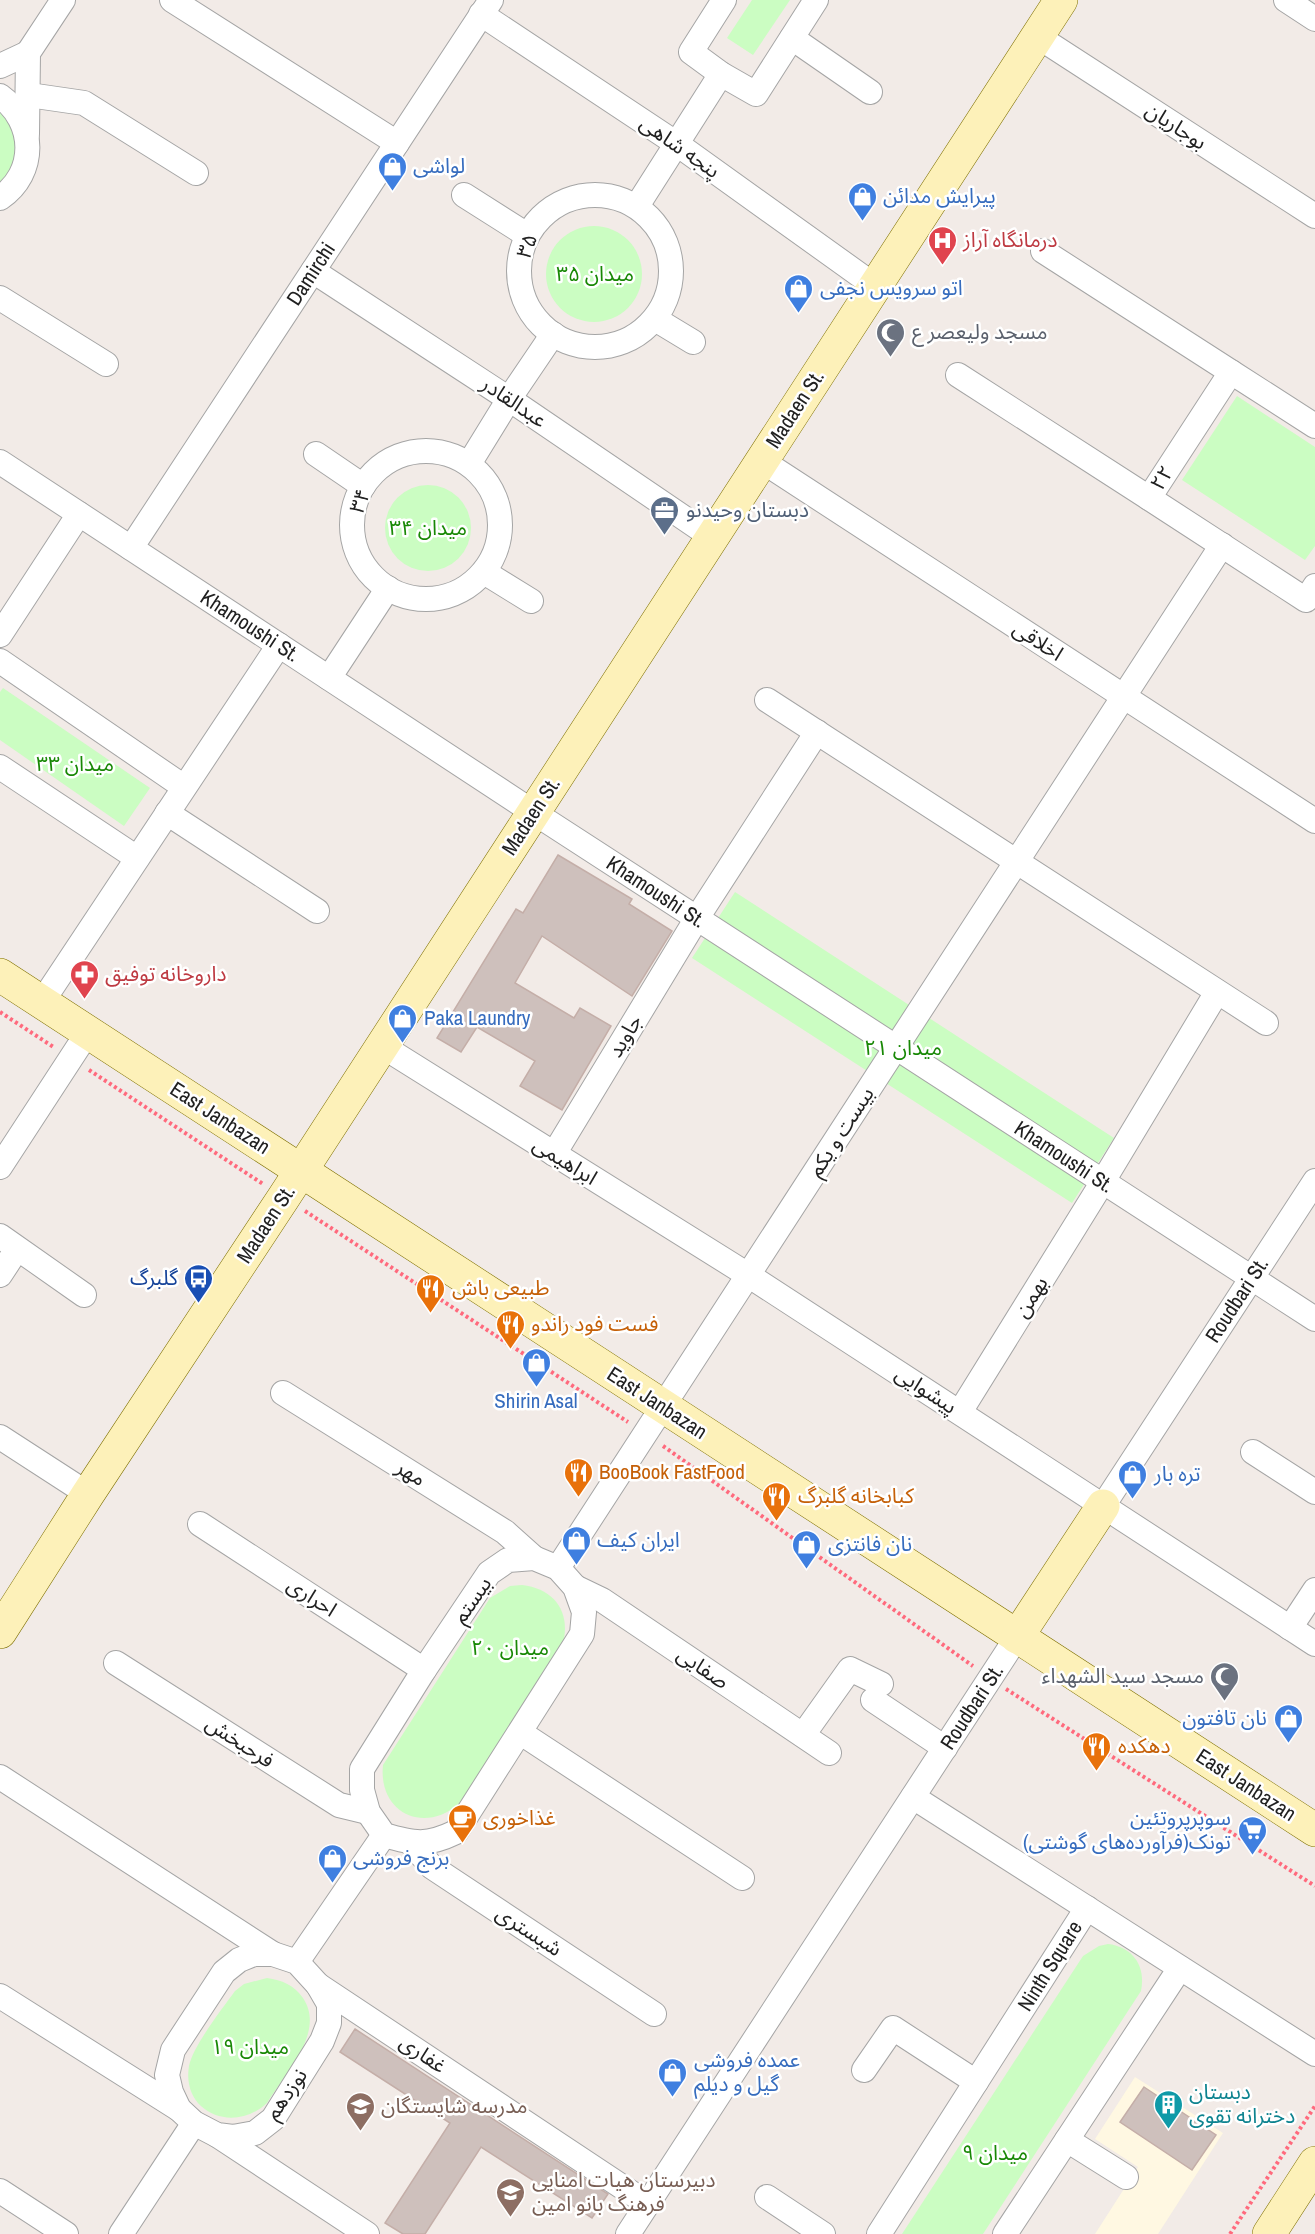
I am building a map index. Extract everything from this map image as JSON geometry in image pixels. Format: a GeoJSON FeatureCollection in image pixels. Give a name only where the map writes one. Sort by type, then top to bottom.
{"type":"FeatureCollection","features":[{"type":"Feature","properties":{"kind":"main road","name":"Madaen St."},"geometry":{"type":"LineString","coordinates":[[0,1632],[1061,0]]}},
{"type":"Feature","properties":{"kind":"main road","name":"East Janbazan"},"geometry":{"type":"LineString","coordinates":[[0,975],[1315,1830]]}},
{"type":"Feature","properties":{"kind":"main road","name":"Roudbari St."},"geometry":{"type":"LineString","coordinates":[[1017,1637],[1103,1506]]}},
{"type":"Feature","properties":{"kind":"main road"},"geometry":{"type":"LineString","coordinates":[[1269,2234],[1312,2173]]}},
{"type":"Feature","properties":{"kind":"street"},"geometry":{"type":"LineString","coordinates":[[0,66],[28,53],[63,0]]}},
{"type":"Feature","properties":{"kind":"street"},"geometry":{"type":"LineString","coordinates":[[172,0],[397,143]]}},
{"type":"Feature","properties":{"kind":"street"},"geometry":{"type":"LineString","coordinates":[[724,0],[691,52],[721,74],[756,94],[816,0]]}},
{"type":"Feature","properties":{"kind":"street"},"geometry":{"type":"LineString","coordinates":[[1286,0],[1315,19]]}},
{"type":"Feature","properties":{"kind":"street","name":"Damirchi"},"geometry":{"type":"LineString","coordinates":[[132,548],[486,7]]}},
{"type":"Feature","properties":{"kind":"street","name":"پنجه شاهی"},"geometry":{"type":"LineString","coordinates":[[486,7],[875,286]]}},
{"type":"Feature","properties":{"kind":"street","name":"بوجاریان"},"geometry":{"type":"LineString","coordinates":[[1037,36],[1315,216]]}},
{"type":"Feature","properties":{"kind":"street"},"geometry":{"type":"LineString","coordinates":[[792,38],[870,92]]}},
{"type":"Feature","properties":{"kind":"street"},"geometry":{"type":"LineString","coordinates":[[0,198],[10,191],[22,174],[28,155],[28,53]]}},
{"type":"Feature","properties":{"kind":"street"},"geometry":{"type":"LineString","coordinates":[[638,206],[721,74]]}},
{"type":"Feature","properties":{"kind":"street"},"geometry":{"type":"LineString","coordinates":[[29,95],[84,103],[196,173]]}},
{"type":"Feature","properties":{"kind":"street"},"geometry":{"type":"LineString","coordinates":[[0,96],[21,118],[27,134]]}},
{"type":"Feature","properties":{"kind":"street","name":"۳۵"},"geometry":{"type":"LineString","coordinates":[[588,194],[614,196],[638,206],[656,224],[668,246],[670,255],[672,272],[668,297],[655,319],[639,334],[618,344],[596,347],[573,344],[553,334],[536,319],[525,300],[519,278],[520,256],[527,235],[543,215],[564,201],[588,194]]}},
{"type":"Feature","properties":{"kind":"street"},"geometry":{"type":"LineString","coordinates":[[464,195],[527,235]]}},
{"type":"Feature","properties":{"kind":"street"},"geometry":{"type":"LineString","coordinates":[[1043,251],[1231,372],[1312,418]]}},
{"type":"Feature","properties":{"kind":"street","name":"عبدالقادر"},"geometry":{"type":"LineString","coordinates":[[313,271],[509,399],[712,537]]}},
{"type":"Feature","properties":{"kind":"street"},"geometry":{"type":"LineString","coordinates":[[0,298],[106,364]]}},
{"type":"Feature","properties":{"kind":"street"},"geometry":{"type":"LineString","coordinates":[[655,319],[693,342]]}},
{"type":"Feature","properties":{"kind":"street"},"geometry":{"type":"LineString","coordinates":[[469,464],[553,334]]}},
{"type":"Feature","properties":{"kind":"street","name":"۲۲"},"geometry":{"type":"LineString","coordinates":[[1231,372],[1149,498],[1222,545],[1312,597]]}},
{"type":"Feature","properties":{"kind":"street"},"geometry":{"type":"LineString","coordinates":[[958,375],[1149,498]]}},
{"type":"Feature","properties":{"kind":"street","name":"۳۴"},"geometry":{"type":"LineString","coordinates":[[423,451],[447,454],[469,464],[486,481],[497,503],[500,519],[501,527],[496,551],[484,572],[468,587],[450,596],[429,599],[407,597],[388,588],[370,573],[357,553],[352,531],[354,507],[363,486],[379,467],[400,455],[423,451]]}},
{"type":"Feature","properties":{"kind":"street"},"geometry":{"type":"LineString","coordinates":[[315,454],[363,486]]}},
{"type":"Feature","properties":{"kind":"street","name":"اخلاقی"},"geometry":{"type":"LineString","coordinates":[[762,461],[1315,820]]}},
{"type":"Feature","properties":{"kind":"street","name":"Khamoushi St."},"geometry":{"type":"LineString","coordinates":[[0,462],[1102,1183],[1315,1319]]}},
{"type":"Feature","properties":{"kind":"street"},"geometry":{"type":"LineString","coordinates":[[0,635],[79,514]]}},
{"type":"Feature","properties":{"kind":"street","name":"بیست و یکم"},"geometry":{"type":"LineString","coordinates":[[558,1568],[1222,545]]}},
{"type":"Feature","properties":{"kind":"street"},"geometry":{"type":"LineString","coordinates":[[484,572],[531,601]]}},
{"type":"Feature","properties":{"kind":"street"},"geometry":{"type":"LineString","coordinates":[[329,678],[388,588]]}},
{"type":"Feature","properties":{"kind":"street"},"geometry":{"type":"LineString","coordinates":[[42,1002],[279,645]]}},
{"type":"Feature","properties":{"kind":"street"},"geometry":{"type":"LineString","coordinates":[[0,662],[184,787]]}},
{"type":"Feature","properties":{"kind":"street"},"geometry":{"type":"LineString","coordinates":[[767,700],[1266,1023]]}},
{"type":"Feature","properties":{"kind":"street","name":"جاوید"},"geometry":{"type":"LineString","coordinates":[[554,1154],[697,918],[817,732]]}},
{"type":"Feature","properties":{"kind":"street"},"geometry":{"type":"LineString","coordinates":[[0,767],[137,858]]}},
{"type":"Feature","properties":{"kind":"street"},"geometry":{"type":"LineString","coordinates":[[167,813],[317,911]]}},
{"type":"Feature","properties":{"kind":"street","name":"بهمن"},"geometry":{"type":"LineString","coordinates":[[960,1412],[1217,992]]}},
{"type":"Feature","properties":{"kind":"street"},"geometry":{"type":"LineString","coordinates":[[0,1167],[88,1032]]}},
{"type":"Feature","properties":{"kind":"street","name":"ابراهیمی"},"geometry":{"type":"LineString","coordinates":[[382,1046],[748,1275]]}},
{"type":"Feature","properties":{"kind":"street","name":"Roudbari St."},"geometry":{"type":"LineString","coordinates":[[1103,1506],[1315,1181]]}},
{"type":"Feature","properties":{"kind":"street"},"geometry":{"type":"LineString","coordinates":[[0,1275],[9,1243],[84,1295]]}},
{"type":"Feature","properties":{"kind":"street","name":"پیشوایی"},"geometry":{"type":"LineString","coordinates":[[748,1275],[1315,1644]]}},
{"type":"Feature","properties":{"kind":"street","name":"مهر"},"geometry":{"type":"LineString","coordinates":[[283,1393],[506,1532],[534,1558]]}},
{"type":"Feature","properties":{"kind":"street"},"geometry":{"type":"LineString","coordinates":[[0,1437],[88,1494]]}},
{"type":"Feature","properties":{"kind":"street"},"geometry":{"type":"LineString","coordinates":[[1253,1452],[1315,1492]]}},
{"type":"Feature","properties":{"kind":"street","name":"احراری"},"geometry":{"type":"LineString","coordinates":[[200,1524],[424,1670]]}},
{"type":"Feature","properties":{"kind":"street"},"geometry":{"type":"LineString","coordinates":[[297,1962],[384,1835],[410,1842],[436,1842],[456,1832],[582,1634],[584,1612],[575,1587],[558,1568],[534,1558]]}},
{"type":"Feature","properties":{"kind":"street","name":"بیستم"},"geometry":{"type":"LineString","coordinates":[[384,1835],[368,1812],[362,1790],[362,1770],[424,1670],[489,1573],[508,1560],[534,1558]]}},
{"type":"Feature","properties":{"kind":"street","name":"صفایی"},"geometry":{"type":"LineString","coordinates":[[575,1587],[602,1600],[829,1753]]}},
{"type":"Feature","properties":{"kind":"street"},"geometry":{"type":"LineString","coordinates":[[1290,1628],[1315,1590]]}},
{"type":"Feature","properties":{"kind":"street","name":"Roudbari St."},"geometry":{"type":"LineString","coordinates":[[628,2234],[1017,1637]]}},
{"type":"Feature","properties":{"kind":"street","name":"فرحبخش"},"geometry":{"type":"LineString","coordinates":[[116,1662],[339,1805],[368,1812]]}},
{"type":"Feature","properties":{"kind":"street"},"geometry":{"type":"LineString","coordinates":[[803,1735],[850,1668],[945,1748]]}},
{"type":"Feature","properties":{"kind":"street"},"geometry":{"type":"LineString","coordinates":[[520,1733],[742,1878]]}},
{"type":"Feature","properties":{"kind":"street"},"geometry":{"type":"LineString","coordinates":[[0,1777],[273,1954]]}},
{"type":"Feature","properties":{"kind":"street"},"geometry":{"type":"LineString","coordinates":[[913,1797],[1086,1908]]}},
{"type":"Feature","properties":{"kind":"street","name":"شبستری"},"geometry":{"type":"LineString","coordinates":[[410,1842],[432,1867],[654,2014]]}},
{"type":"Feature","properties":{"kind":"street","name":"Ninth Square"},"geometry":{"type":"LineString","coordinates":[[879,2234],[1086,1908],[1315,2054]]}},
{"type":"Feature","properties":{"kind":"street","name":"نوزدهم"},"geometry":{"type":"LineString","coordinates":[[254,1954],[273,1954],[297,1962],[318,1985],[328,2004],[329,2023],[322,2041],[273,2119],[255,2133],[233,2137],[217,2135],[186,2116],[171,2092],[167,2075],[173,2050],[224,1972],[239,1960],[254,1954]]}},
{"type":"Feature","properties":{"kind":"street"},"geometry":{"type":"LineString","coordinates":[[1005,2234],[1180,1968]]}},
{"type":"Feature","properties":{"kind":"street","name":"غفاری"},"geometry":{"type":"LineString","coordinates":[[318,1985],[648,2204]]}},
{"type":"Feature","properties":{"kind":"street"},"geometry":{"type":"LineString","coordinates":[[0,1996],[186,2116],[121,2234]]}},
{"type":"Feature","properties":{"kind":"street"},"geometry":{"type":"LineString","coordinates":[[864,2070],[893,2028],[976,2082]]}},
{"type":"Feature","properties":{"kind":"street"},"geometry":{"type":"LineString","coordinates":[[217,2135],[367,2234]]}},
{"type":"Feature","properties":{"kind":"street"},"geometry":{"type":"LineString","coordinates":[[1067,2140],[1126,2177]]}},
{"type":"Feature","properties":{"kind":"street"},"geometry":{"type":"LineString","coordinates":[[0,2191],[59,2232]]}},
{"type":"Feature","properties":{"kind":"street"},"geometry":{"type":"LineString","coordinates":[[767,2197],[823,2234]]}},
{"type":"Feature","properties":{"kind":"path"},"geometry":{"type":"LineString","coordinates":[[1230,2234],[1315,2106]]}},
{"type":"Feature","properties":{"kind":"shaded area"},"geometry":{"type":"Polygon","coordinates":[[[1135,2077],[1223,2133],[1158,2234],[1095,2234],[1138,2167],[1095,2139],[1135,2077]]]}},
{"type":"Feature","properties":{"kind":"green space"},"geometry":{"type":"Polygon","coordinates":[[[752,0],[790,0],[753,55],[727,38],[752,0]]]}},
{"type":"Feature","properties":{"kind":"green space"},"geometry":{"type":"Polygon","coordinates":[[[0,112],[12,128],[16,147],[11,167],[0,184],[0,112]]]}},
{"type":"Feature","properties":{"kind":"green space","name":"میدان ۳۵"},"geometry":{"type":"Polygon","coordinates":[[[594,226],[612,230],[628,240],[638,256],[642,274],[638,292],[628,308],[612,318],[594,322],[576,318],[560,308],[550,292],[546,274],[550,256],[560,240],[576,230],[594,226]]]}},
{"type":"Feature","properties":{"kind":"green space"},"geometry":{"type":"Polygon","coordinates":[[[1237,396],[1315,447],[1315,546],[1305,560],[1182,480],[1237,396]]]}},
{"type":"Feature","properties":{"kind":"green space","name":"میدان ۳۴"},"geometry":{"type":"Polygon","coordinates":[[[428,485],[452,492],[464,504],[471,528],[464,552],[452,564],[428,571],[404,564],[392,552],[385,528],[392,504],[404,492],[428,485]]]}},
{"type":"Feature","properties":{"kind":"green space","name":"میدان ۳۳"},"geometry":{"type":"Polygon","coordinates":[[[3,688],[150,788],[124,826],[0,740],[0,692],[3,688]]]}},
{"type":"Feature","properties":{"kind":"green space","name":"میدان ۲۱"},"geometry":{"type":"Polygon","coordinates":[[[735,892],[1114,1138],[1072,1203],[692,958],[735,892]]]}},
{"type":"Feature","properties":{"kind":"green space","name":"میدان ۲۰"},"geometry":{"type":"Polygon","coordinates":[[[522,1585],[544,1592],[558,1605],[565,1624],[562,1647],[460,1803],[446,1813],[432,1817],[418,1818],[406,1814],[396,1807],[388,1796],[383,1782],[383,1765],[490,1598],[510,1586],[522,1585]]]}},
{"type":"Feature","properties":{"kind":"green space","name":"میدان ۹"},"geometry":{"type":"Polygon","coordinates":[[[1108,1944],[1124,1949],[1136,1959],[1141,1974],[1141,1991],[983,2234],[902,2234],[1083,1956],[1099,1946],[1108,1944]]]}},
{"type":"Feature","properties":{"kind":"green space","name":"میدان ۱۹"},"geometry":{"type":"Polygon","coordinates":[[[267,1978],[287,1984],[303,1998],[309,2011],[310,2025],[306,2039],[292,2066],[267,2103],[254,2112],[240,2117],[213,2114],[201,2107],[193,2096],[189,2082],[189,2066],[192,2058],[196,2048],[235,1991],[244,1984],[267,1978]]]}},
{"type":"Feature","properties":{"kind":"building"},"geometry":{"type":"Polygon","coordinates":[[[558,855],[632,899],[629,904],[672,931],[632,996],[542,936],[515,983],[574,1018],[580,1008],[611,1026],[562,1110],[520,1086],[535,1061],[477,1027],[461,1052],[437,1038],[516,909],[523,913],[558,855]]]}},
{"type":"Feature","properties":{"kind":"building"},"geometry":{"type":"Polygon","coordinates":[[[355,2029],[608,2194],[592,2218],[481,2147],[425,2234],[403,2234],[385,2223],[450,2123],[340,2052],[355,2029]]]}},
{"type":"Feature","properties":{"kind":"building","name":"دبستان دخترانه تقوی"},"geometry":{"type":"Polygon","coordinates":[[[1144,2087],[1216,2135],[1192,2170],[1120,2122],[1144,2087]]]}},
{"type":"Feature","properties":{"kind":"place","name":"لواشی"},"geometry":{"type":"Point","coordinates":[392,192]}},
{"type":"Feature","properties":{"kind":"place","name":"پیرایش مدائن"},"geometry":{"type":"Point","coordinates":[862,222]}},
{"type":"Feature","properties":{"kind":"place","name":"درمانگاه آراز"},"geometry":{"type":"Point","coordinates":[942,266]}},
{"type":"Feature","properties":{"kind":"place","name":"اتو سرویس نجفی"},"geometry":{"type":"Point","coordinates":[799,314]}},
{"type":"Feature","properties":{"kind":"place","name":"مسجد ولیعصر ع"},"geometry":{"type":"Point","coordinates":[891,358]}},
{"type":"Feature","properties":{"kind":"place","name":"دبستان وحیدنو"},"geometry":{"type":"Point","coordinates":[665,536]}},
{"type":"Feature","properties":{"kind":"place","name":"داروخانه توفیق"},"geometry":{"type":"Point","coordinates":[84,1000]}},
{"type":"Feature","properties":{"kind":"place","name":"Paka Laundry"},"geometry":{"type":"Point","coordinates":[403,1044]}},
{"type":"Feature","properties":{"kind":"place","name":"گلبرگ"},"geometry":{"type":"Point","coordinates":[199,1304]}},
{"type":"Feature","properties":{"kind":"place","name":"طبیعی باش"},"geometry":{"type":"Point","coordinates":[431,1314]}},
{"type":"Feature","properties":{"kind":"place","name":"فست فود راندو"},"geometry":{"type":"Point","coordinates":[510,1350]}},
{"type":"Feature","properties":{"kind":"place","name":"Shirin Asal"},"geometry":{"type":"Point","coordinates":[536,1388]}},
{"type":"Feature","properties":{"kind":"place","name":"BooBook FastFood"},"geometry":{"type":"Point","coordinates":[578,1498]}},
{"type":"Feature","properties":{"kind":"place","name":"تره بار"},"geometry":{"type":"Point","coordinates":[1133,1500]}},
{"type":"Feature","properties":{"kind":"place","name":"کبابخانه گلبرگ"},"geometry":{"type":"Point","coordinates":[777,1522]}},
{"type":"Feature","properties":{"kind":"place","name":"ایران کیف"},"geometry":{"type":"Point","coordinates":[576,1566]}},
{"type":"Feature","properties":{"kind":"place","name":"نان فانتزی"},"geometry":{"type":"Point","coordinates":[807,1570]}},
{"type":"Feature","properties":{"kind":"place","name":"مسجد سید الشهداء"},"geometry":{"type":"Point","coordinates":[1225,1702]}},
{"type":"Feature","properties":{"kind":"place","name":"نان تافتون"},"geometry":{"type":"Point","coordinates":[1288,1744]}},
{"type":"Feature","properties":{"kind":"place","name":"دهکده"},"geometry":{"type":"Point","coordinates":[1097,1772]}},
{"type":"Feature","properties":{"kind":"place","name":"غذاخوری"},"geometry":{"type":"Point","coordinates":[462,1844]}},
{"type":"Feature","properties":{"kind":"place","name":"سوپرپروتئین تونک(فرآورده‌های گوشتی)"},"geometry":{"type":"Point","coordinates":[1252,1856]}},
{"type":"Feature","properties":{"kind":"place","name":"برنج فروشی"},"geometry":{"type":"Point","coordinates":[332,1884]}},
{"type":"Feature","properties":{"kind":"place","name":"عمده فروشی گیل و دیلم"},"geometry":{"type":"Point","coordinates":[673,2098]}},
{"type":"Feature","properties":{"kind":"place","name":"دبستان دخترانه تقوی"},"geometry":{"type":"Point","coordinates":[1168,2130]}},
{"type":"Feature","properties":{"kind":"place","name":"مدرسه شایستگان"},"geometry":{"type":"Point","coordinates":[360,2132]}},
{"type":"Feature","properties":{"kind":"place","name":"دبیرستان هیات امنایی فرهنگ بانو امین"},"geometry":{"type":"Point","coordinates":[511,2218]}}]}
